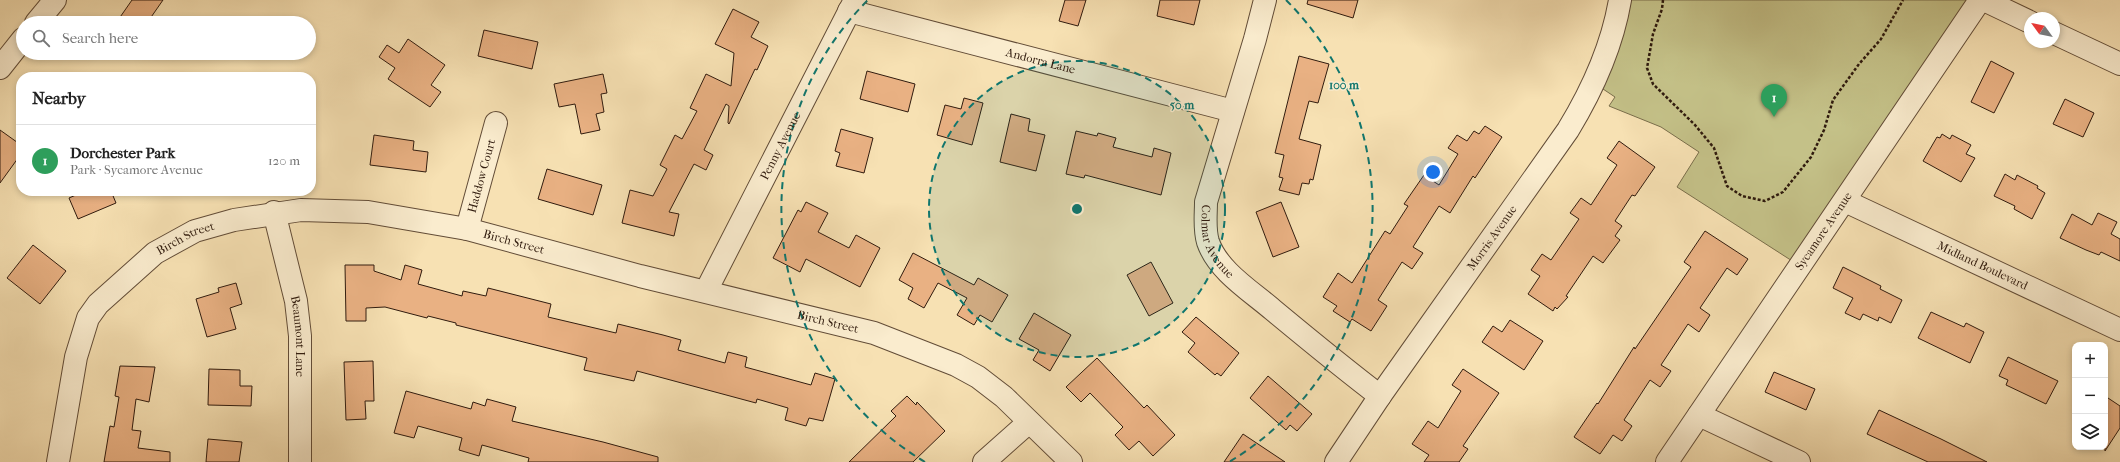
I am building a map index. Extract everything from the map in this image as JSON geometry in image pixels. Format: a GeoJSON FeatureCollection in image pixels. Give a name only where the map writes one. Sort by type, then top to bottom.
{"type":"FeatureCollection","features":[{"type":"Feature","properties":{"kind":"street"},"geometry":{"type":"LineString","coordinates":[[42,16],[55,0]]}},
{"type":"Feature","properties":{"kind":"street","name":"Colmar Avenue"},"geometry":{"type":"LineString","coordinates":[[1265,0],[1255,39],[1206,202],[1208,242],[1218,260],[1234,277],[1337,364],[1380,396]]}},
{"type":"Feature","properties":{"kind":"street","name":"Morris Avenue"},"geometry":{"type":"LineString","coordinates":[[1336,462],[1380,396],[1568,130],[1588,97],[1609,49],[1620,0]]}},
{"type":"Feature","properties":{"kind":"street","name":"Sycamore Avenue"},"geometry":{"type":"LineString","coordinates":[[1667,462],[1980,0]]}},
{"type":"Feature","properties":{"kind":"street"},"geometry":{"type":"LineString","coordinates":[[1984,0],[2024,19]]}},
{"type":"Feature","properties":{"kind":"street","name":"Andorra Lane"},"geometry":{"type":"LineString","coordinates":[[852,5],[1233,111]]}},
{"type":"Feature","properties":{"kind":"street","name":"Penny Avenue"},"geometry":{"type":"LineString","coordinates":[[706,291],[852,5]]}},
{"type":"Feature","properties":{"kind":"street"},"geometry":{"type":"LineString","coordinates":[[2060,36],[2120,64]]}},
{"type":"Feature","properties":{"kind":"street"},"geometry":{"type":"LineString","coordinates":[[0,68],[16,48]]}},
{"type":"Feature","properties":{"kind":"street","name":"Haddow Court"},"geometry":{"type":"LineString","coordinates":[[466,229],[496,123]]}},
{"type":"Feature","properties":{"kind":"street","name":"Midland Boulevard"},"geometry":{"type":"LineString","coordinates":[[1845,201],[2120,330]]}},
{"type":"Feature","properties":{"kind":"street","name":"Birch Street"},"geometry":{"type":"LineString","coordinates":[[58,462],[76,357],[88,318],[98,304],[155,253],[195,231],[234,220],[274,212],[302,210],[368,212],[466,229],[536,249],[874,333],[956,365],[978,377],[1004,397],[1071,462]]}},
{"type":"Feature","properties":{"kind":"street","name":"Beaumont Lane"},"geometry":{"type":"LineString","coordinates":[[274,212],[296,301],[300,336],[300,462]]}},
{"type":"Feature","properties":{"kind":"street"},"geometry":{"type":"LineString","coordinates":[[1699,415],[1800,462]]}},
{"type":"Feature","properties":{"kind":"street"},"geometry":{"type":"LineString","coordinates":[[984,462],[1029,422]]}},
{"type":"Feature","properties":{"kind":"path"},"geometry":{"type":"LineString","coordinates":[[1663,0],[1662,9],[1653,34],[1647,68],[1653,84],[1695,125],[1714,148],[1727,186],[1742,196],[1765,201],[1783,192],[1810,157],[1824,130],[1833,100],[1859,64],[1881,39],[1903,0]]}},
{"type":"Feature","properties":{"kind":"shaded area"},"geometry":{"type":"Polygon","coordinates":[[[1620,0],[1981,0],[1800,266],[1677,187],[1699,152],[1661,127],[1609,106],[1615,97],[1594,83],[1620,0]]]}},
{"type":"Feature","properties":{"kind":"building"},"geometry":{"type":"Polygon","coordinates":[[[132,0],[163,0],[152,16],[121,16],[132,0]]]}},
{"type":"Feature","properties":{"kind":"building"},"geometry":{"type":"Polygon","coordinates":[[[1065,0],[1086,0],[1078,26],[1059,21],[1065,0]]]}},
{"type":"Feature","properties":{"kind":"building"},"geometry":{"type":"Polygon","coordinates":[[[1160,0],[1200,0],[1194,25],[1157,16],[1160,0]]]}},
{"type":"Feature","properties":{"kind":"building"},"geometry":{"type":"Polygon","coordinates":[[[1308,0],[1358,0],[1353,18],[1307,4],[1308,0]]]}},
{"type":"Feature","properties":{"kind":"building"},"geometry":{"type":"Polygon","coordinates":[[[733,9],[759,22],[751,37],[768,46],[757,70],[755,69],[729,124],[729,106],[726,104],[704,150],[713,155],[706,170],[694,164],[669,212],[679,214],[674,236],[622,223],[630,190],[653,196],[667,169],[660,165],[675,135],[682,139],[697,111],[690,108],[706,74],[731,86],[734,53],[715,44],[733,9]]]}},
{"type":"Feature","properties":{"kind":"building"},"geometry":{"type":"Polygon","coordinates":[[[484,30],[538,42],[532,69],[478,56],[484,30]]]}},
{"type":"Feature","properties":{"kind":"building"},"geometry":{"type":"Polygon","coordinates":[[[408,39],[445,65],[431,85],[441,92],[430,107],[388,79],[395,68],[379,57],[387,45],[399,53],[408,39]]]}},
{"type":"Feature","properties":{"kind":"building"},"geometry":{"type":"Polygon","coordinates":[[[1299,56],[1329,64],[1318,103],[1309,101],[1299,139],[1321,145],[1313,180],[1310,179],[1309,184],[1302,183],[1299,195],[1279,190],[1283,178],[1279,177],[1284,155],[1275,153],[1299,56]]]}},
{"type":"Feature","properties":{"kind":"building"},"geometry":{"type":"Polygon","coordinates":[[[1991,61],[2014,73],[1994,113],[1971,102],[1991,61]]]}},
{"type":"Feature","properties":{"kind":"building"},"geometry":{"type":"Polygon","coordinates":[[[867,71],[915,84],[908,112],[860,99],[867,71]]]}},
{"type":"Feature","properties":{"kind":"building"},"geometry":{"type":"Polygon","coordinates":[[[603,74],[607,93],[601,94],[604,112],[596,114],[600,130],[581,134],[575,104],[559,107],[554,84],[603,74]]]}},
{"type":"Feature","properties":{"kind":"building"},"geometry":{"type":"Polygon","coordinates":[[[964,98],[983,103],[972,145],[937,135],[945,105],[961,109],[964,98]]]}},
{"type":"Feature","properties":{"kind":"building"},"geometry":{"type":"Polygon","coordinates":[[[2065,99],[2094,113],[2083,137],[2053,124],[2065,99]]]}},
{"type":"Feature","properties":{"kind":"building"},"geometry":{"type":"Polygon","coordinates":[[[1011,114],[1030,119],[1028,131],[1045,135],[1036,171],[1000,162],[1011,114]]]}},
{"type":"Feature","properties":{"kind":"building"},"geometry":{"type":"Polygon","coordinates":[[[1485,126],[1502,137],[1475,178],[1473,176],[1450,213],[1439,206],[1413,247],[1423,253],[1412,269],[1402,262],[1378,300],[1387,306],[1371,331],[1352,319],[1350,322],[1333,311],[1337,306],[1323,297],[1338,273],[1352,283],[1385,231],[1390,234],[1408,206],[1404,204],[1424,175],[1439,185],[1458,154],[1448,148],[1457,135],[1467,141],[1474,131],[1479,134],[1485,126]]]}},
{"type":"Feature","properties":{"kind":"building"},"geometry":{"type":"Polygon","coordinates":[[[841,129],[873,138],[864,173],[836,166],[840,153],[835,151],[841,129]]]}},
{"type":"Feature","properties":{"kind":"building"},"geometry":{"type":"Polygon","coordinates":[[[0,130],[16,141],[16,161],[0,183],[0,130]]]}},
{"type":"Feature","properties":{"kind":"building"},"geometry":{"type":"Polygon","coordinates":[[[1076,131],[1097,136],[1098,133],[1116,138],[1113,147],[1152,157],[1154,148],[1171,153],[1161,195],[1085,175],[1084,178],[1066,174],[1076,131]]]}},
{"type":"Feature","properties":{"kind":"building"},"geometry":{"type":"Polygon","coordinates":[[[1942,134],[1950,139],[1952,135],[1971,145],[1966,154],[1975,158],[1961,182],[1923,161],[1937,137],[1940,138],[1942,134]]]}},
{"type":"Feature","properties":{"kind":"building"},"geometry":{"type":"Polygon","coordinates":[[[374,135],[414,141],[413,150],[428,152],[426,172],[370,165],[374,135]]]}},
{"type":"Feature","properties":{"kind":"building"},"geometry":{"type":"Polygon","coordinates":[[[1619,141],[1655,167],[1635,196],[1632,195],[1615,221],[1622,226],[1615,236],[1620,240],[1603,263],[1593,256],[1566,296],[1568,297],[1557,309],[1555,307],[1553,311],[1528,294],[1540,276],[1531,270],[1542,254],[1551,260],[1579,219],[1570,213],[1581,198],[1591,205],[1617,165],[1607,158],[1619,141]]]}},
{"type":"Feature","properties":{"kind":"building"},"geometry":{"type":"Polygon","coordinates":[[[547,169],[602,185],[593,215],[538,199],[547,169]]]}},
{"type":"Feature","properties":{"kind":"building"},"geometry":{"type":"Polygon","coordinates":[[[2005,174],[2015,180],[2017,175],[2038,186],[2037,188],[2045,193],[2032,219],[2014,209],[2015,206],[1994,196],[2005,174]]]}},
{"type":"Feature","properties":{"kind":"building"},"geometry":{"type":"Polygon","coordinates":[[[74,196],[113,196],[116,203],[78,219],[69,198],[74,196]]]}},
{"type":"Feature","properties":{"kind":"building"},"geometry":{"type":"Polygon","coordinates":[[[806,202],[828,213],[818,232],[849,248],[856,235],[880,248],[860,287],[806,259],[800,272],[773,258],[798,210],[801,212],[806,202]]]}},
{"type":"Feature","properties":{"kind":"building"},"geometry":{"type":"Polygon","coordinates":[[[1281,202],[1299,247],[1273,257],[1256,212],[1281,202]]]}},
{"type":"Feature","properties":{"kind":"building"},"geometry":{"type":"Polygon","coordinates":[[[2098,213],[2117,222],[2111,234],[2120,239],[2120,261],[2101,252],[2099,255],[2060,238],[2072,214],[2092,225],[2098,213]]]}},
{"type":"Feature","properties":{"kind":"building"},"geometry":{"type":"Polygon","coordinates":[[[1705,231],[1748,259],[1737,275],[1727,268],[1700,308],[1710,315],[1699,332],[1688,324],[1661,365],[1671,371],[1660,387],[1650,380],[1624,420],[1632,426],[1622,441],[1613,435],[1600,454],[1574,437],[1597,403],[1598,404],[1634,347],[1635,349],[1691,267],[1684,262],[1705,231]]]}},
{"type":"Feature","properties":{"kind":"building"},"geometry":{"type":"Polygon","coordinates":[[[33,245],[66,271],[40,304],[7,278],[33,245]]]}},
{"type":"Feature","properties":{"kind":"building"},"geometry":{"type":"Polygon","coordinates":[[[913,253],[974,285],[978,278],[1008,295],[992,322],[980,315],[974,325],[957,315],[967,298],[938,283],[924,308],[908,299],[913,288],[899,280],[913,253]]]}},
{"type":"Feature","properties":{"kind":"building"},"geometry":{"type":"Polygon","coordinates":[[[1151,262],[1173,303],[1149,316],[1127,275],[1151,262]]]}},
{"type":"Feature","properties":{"kind":"building"},"geometry":{"type":"Polygon","coordinates":[[[345,265],[374,265],[374,271],[401,280],[405,265],[422,270],[418,284],[462,296],[463,291],[486,296],[488,288],[551,304],[548,317],[616,333],[618,324],[663,335],[681,340],[678,350],[725,363],[728,352],[747,357],[745,367],[811,385],[815,373],[835,379],[823,421],[809,418],[806,426],[785,420],[788,408],[757,399],[756,403],[637,371],[634,381],[584,370],[587,358],[456,325],[456,323],[428,316],[427,318],[385,307],[366,308],[366,321],[346,321],[345,265]]]}},
{"type":"Feature","properties":{"kind":"building"},"geometry":{"type":"Polygon","coordinates":[[[1843,267],[1881,286],[1880,289],[1902,300],[1891,323],[1879,317],[1878,321],[1863,314],[1860,320],[1845,313],[1853,298],[1833,288],[1843,267]]]}},
{"type":"Feature","properties":{"kind":"building"},"geometry":{"type":"Polygon","coordinates":[[[236,283],[242,304],[230,308],[236,329],[207,337],[196,299],[219,292],[218,288],[236,283]]]}},
{"type":"Feature","properties":{"kind":"building"},"geometry":{"type":"Polygon","coordinates":[[[1931,312],[1964,327],[1966,323],[1984,332],[1970,363],[1918,338],[1931,312]]]}},
{"type":"Feature","properties":{"kind":"building"},"geometry":{"type":"Polygon","coordinates":[[[1034,313],[1071,335],[1050,371],[1033,360],[1039,350],[1019,339],[1034,313]]]}},
{"type":"Feature","properties":{"kind":"building"},"geometry":{"type":"Polygon","coordinates":[[[1196,317],[1239,353],[1221,376],[1217,373],[1215,375],[1188,352],[1195,343],[1182,332],[1196,317]]]}},
{"type":"Feature","properties":{"kind":"building"},"geometry":{"type":"Polygon","coordinates":[[[1510,320],[1543,341],[1524,370],[1482,342],[1493,326],[1502,332],[1510,320]]]}},
{"type":"Feature","properties":{"kind":"building"},"geometry":{"type":"Polygon","coordinates":[[[2008,357],[2058,381],[2046,404],[2006,385],[2008,380],[1999,376],[2008,357]]]}},
{"type":"Feature","properties":{"kind":"building"},"geometry":{"type":"Polygon","coordinates":[[[1097,358],[1144,408],[1147,405],[1175,435],[1153,456],[1139,441],[1129,450],[1115,435],[1123,427],[1090,393],[1081,402],[1066,387],[1097,358]]]}},
{"type":"Feature","properties":{"kind":"building"},"geometry":{"type":"Polygon","coordinates":[[[373,361],[374,401],[365,401],[366,419],[346,420],[344,362],[373,361]]]}},
{"type":"Feature","properties":{"kind":"building"},"geometry":{"type":"Polygon","coordinates":[[[120,366],[155,367],[149,402],[136,399],[132,430],[141,431],[138,448],[170,452],[170,462],[104,462],[110,426],[114,427],[119,397],[115,396],[120,366]]]}},
{"type":"Feature","properties":{"kind":"building"},"geometry":{"type":"Polygon","coordinates":[[[209,369],[240,370],[240,386],[252,386],[251,406],[208,405],[209,369]]]}},
{"type":"Feature","properties":{"kind":"building"},"geometry":{"type":"Polygon","coordinates":[[[1463,369],[1499,393],[1463,446],[1468,449],[1459,462],[1424,462],[1429,455],[1412,444],[1428,421],[1438,428],[1461,391],[1452,385],[1463,369]]]}},
{"type":"Feature","properties":{"kind":"building"},"geometry":{"type":"Polygon","coordinates":[[[1774,372],[1815,389],[1806,410],[1765,392],[1774,372]]]}},
{"type":"Feature","properties":{"kind":"building"},"geometry":{"type":"Polygon","coordinates":[[[1268,376],[1312,414],[1297,431],[1290,425],[1286,430],[1250,398],[1268,376]]]}},
{"type":"Feature","properties":{"kind":"building"},"geometry":{"type":"Polygon","coordinates":[[[406,391],[471,409],[473,402],[485,406],[487,399],[516,407],[512,421],[603,442],[658,457],[658,462],[528,462],[529,458],[482,445],[479,456],[459,450],[462,438],[418,426],[414,438],[394,433],[406,391]]]}},
{"type":"Feature","properties":{"kind":"building"},"geometry":{"type":"Polygon","coordinates":[[[907,396],[916,405],[917,402],[945,431],[913,462],[849,462],[896,416],[891,411],[907,396]]]}},
{"type":"Feature","properties":{"kind":"building"},"geometry":{"type":"Polygon","coordinates":[[[2108,398],[2120,406],[2120,428],[2108,446],[2108,398]]]}},
{"type":"Feature","properties":{"kind":"building"},"geometry":{"type":"Polygon","coordinates":[[[1879,410],[1987,462],[1928,462],[1867,434],[1879,410]]]}},
{"type":"Feature","properties":{"kind":"building"},"geometry":{"type":"Polygon","coordinates":[[[1243,434],[1285,462],[1224,462],[1243,434]]]}},
{"type":"Feature","properties":{"kind":"building"},"geometry":{"type":"Polygon","coordinates":[[[208,439],[242,442],[239,462],[206,462],[208,439]]]}},
{"type":"Feature","properties":{"kind":"place","name":"Dorchester Park"},"geometry":{"type":"Point","coordinates":[1774,117]}}]}
